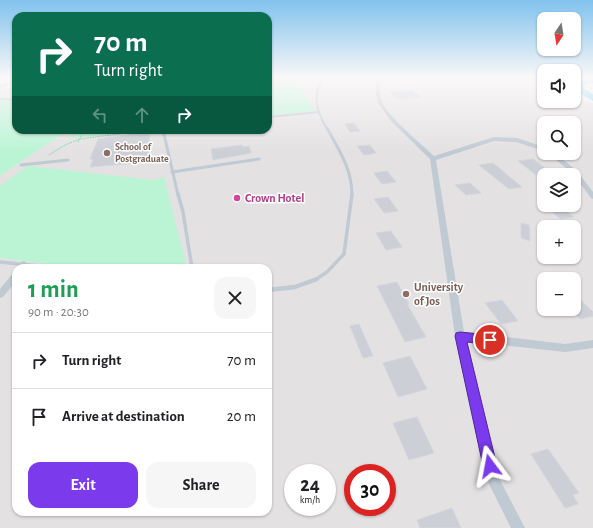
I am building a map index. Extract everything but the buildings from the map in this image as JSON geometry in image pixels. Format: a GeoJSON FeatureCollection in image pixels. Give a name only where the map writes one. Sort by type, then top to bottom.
{"type":"FeatureCollection","features":[{"type":"Feature","properties":{"kind":"street"},"geometry":{"type":"LineString","coordinates":[[380,103],[393,120],[433,159],[460,336],[493,480],[518,528]]}},
{"type":"Feature","properties":{"kind":"street"},"geometry":{"type":"LineString","coordinates":[[433,159],[494,139],[517,140],[537,147]]}},
{"type":"Feature","properties":{"kind":"street"},"geometry":{"type":"LineString","coordinates":[[561,160],[585,182],[593,197]]}},
{"type":"Feature","properties":{"kind":"street"},"geometry":{"type":"LineString","coordinates":[[0,296],[12,280]]}},
{"type":"Feature","properties":{"kind":"street"},"geometry":{"type":"LineString","coordinates":[[460,336],[565,348],[593,344]]}},
{"type":"Feature","properties":{"kind":"lane"},"geometry":{"type":"LineString","coordinates":[[272,290],[285,290],[314,281],[326,274],[343,257],[353,190],[351,176],[345,160],[318,112],[315,103]]}},
{"type":"Feature","properties":{"kind":"lane"},"geometry":{"type":"LineString","coordinates":[[272,117],[318,112]]}},
{"type":"Feature","properties":{"kind":"lane"},"geometry":{"type":"LineString","coordinates":[[164,134],[183,212],[191,264]]}},
{"type":"Feature","properties":{"kind":"lane"},"geometry":{"type":"LineString","coordinates":[[172,172],[259,159]]}},
{"type":"Feature","properties":{"kind":"lane"},"geometry":{"type":"LineString","coordinates":[[21,165],[68,160]]}},
{"type":"Feature","properties":{"kind":"lane"},"geometry":{"type":"LineString","coordinates":[[0,262],[12,264]]}},
{"type":"Feature","properties":{"kind":"path"},"geometry":{"type":"LineString","coordinates":[[78,142],[82,134]]}},
{"type":"Feature","properties":{"kind":"path"},"geometry":{"type":"LineString","coordinates":[[33,163],[65,144],[80,139],[111,134]]}},
{"type":"Feature","properties":{"kind":"shaded area","name":"University of Jos"},"geometry":{"type":"Polygon","coordinates":[[[0,103],[12,103],[12,134],[272,134],[272,103],[537,103],[537,108],[581,108],[581,103],[593,103],[593,528],[0,528],[0,103]]]}},
{"type":"Feature","properties":{"kind":"green space"},"geometry":{"type":"Polygon","coordinates":[[[0,103],[12,103],[12,134],[62,134],[0,176],[0,103]]]}},
{"type":"Feature","properties":{"kind":"green space"},"geometry":{"type":"Polygon","coordinates":[[[272,103],[310,103],[315,111],[272,115],[272,103]]]}},
{"type":"Feature","properties":{"kind":"green space"},"geometry":{"type":"Polygon","coordinates":[[[72,134],[114,134],[67,138],[72,134]]]}},
{"type":"Feature","properties":{"kind":"green space"},"geometry":{"type":"Polygon","coordinates":[[[28,166],[153,180],[164,177],[186,264],[47,264],[0,258],[0,186],[28,166]]]}},
{"type":"Feature","properties":{"kind":"place","name":"School of Postgraduate"},"geometry":{"type":"Point","coordinates":[107,153]}},
{"type":"Feature","properties":{"kind":"place","name":"Crown Hotel"},"geometry":{"type":"Point","coordinates":[237,198]}},
{"type":"Feature","properties":{"kind":"place","name":"University of Jos"},"geometry":{"type":"Point","coordinates":[406,294]}},
{"type":"Feature","properties":{"kind":"route"},"geometry":{"type":"LineString","coordinates":[[490,340],[460,336],[490,466]]}}]}
